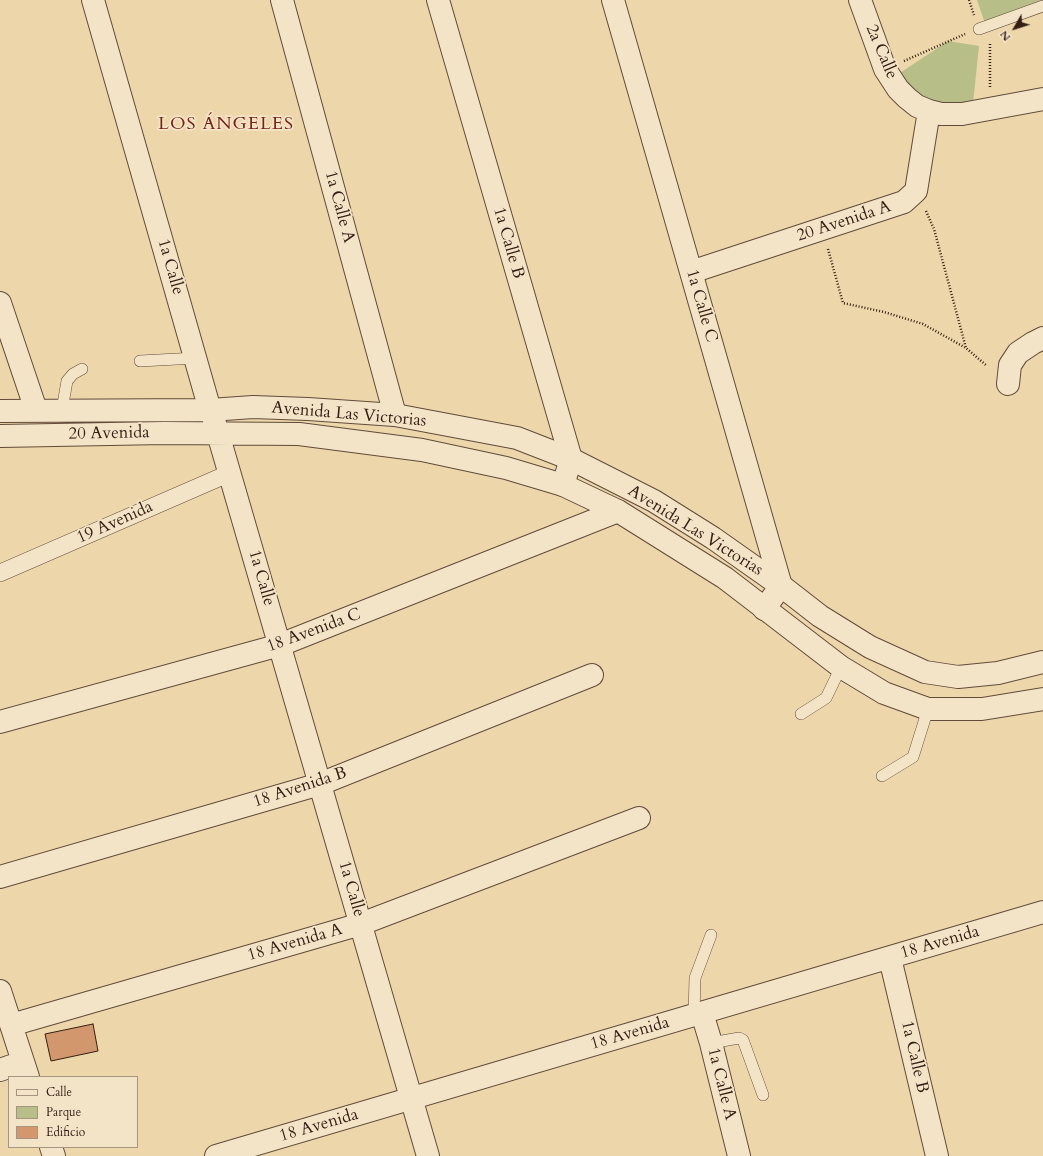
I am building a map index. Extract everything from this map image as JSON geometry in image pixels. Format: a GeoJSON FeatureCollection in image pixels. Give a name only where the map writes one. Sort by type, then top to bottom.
{"type":"FeatureCollection","features":[{"type":"Feature","properties":{"kind":"street","name":"1a Calle"},"geometry":{"type":"LineString","coordinates":[[93,0],[210,410],[230,473],[428,1156]]}},
{"type":"Feature","properties":{"kind":"street","name":"1a Calle A"},"geometry":{"type":"LineString","coordinates":[[282,0],[395,415]]}},
{"type":"Feature","properties":{"kind":"street","name":"1a Calle B"},"geometry":{"type":"LineString","coordinates":[[438,0],[571,459]]}},
{"type":"Feature","properties":{"kind":"street","name":"1a Calle C"},"geometry":{"type":"LineString","coordinates":[[613,0],[781,586]]}},
{"type":"Feature","properties":{"kind":"street","name":"2a Calle"},"geometry":{"type":"LineString","coordinates":[[860,0],[885,69],[894,84],[917,106],[941,114],[962,114],[1043,99]]}},
{"type":"Feature","properties":{"kind":"street"},"geometry":{"type":"LineString","coordinates":[[916,191],[929,111]]}},
{"type":"Feature","properties":{"kind":"street","name":"20 Avenida A"},"geometry":{"type":"LineString","coordinates":[[691,272],[904,202],[916,191]]}},
{"type":"Feature","properties":{"kind":"street"},"geometry":{"type":"LineString","coordinates":[[0,303],[36,410]]}},
{"type":"Feature","properties":{"kind":"street"},"geometry":{"type":"LineString","coordinates":[[1008,384],[1010,365],[1018,353],[1038,340]]}},
{"type":"Feature","properties":{"kind":"street","name":"Avenida Las Victorias"},"geometry":{"type":"LineString","coordinates":[[210,410],[253,407],[395,415],[518,438],[571,459],[654,501],[713,538],[781,586],[820,616],[870,647],[925,672],[958,678],[998,673],[1043,662]]}},
{"type":"Feature","properties":{"kind":"street","name":"20 Avenida"},"geometry":{"type":"LineString","coordinates":[[0,411],[210,410]]}},
{"type":"Feature","properties":{"kind":"street","name":"Avenida Las Victorias"},"geometry":{"type":"LineString","coordinates":[[218,433],[299,434],[422,450],[506,468],[562,485],[618,511],[725,578],[841,667],[884,693],[928,709],[982,710],[1043,700]]}},
{"type":"Feature","properties":{"kind":"street","name":"20 Avenida"},"geometry":{"type":"LineString","coordinates":[[0,436],[218,433]]}},
{"type":"Feature","properties":{"kind":"street"},"geometry":{"type":"LineString","coordinates":[[562,485],[571,459]]}},
{"type":"Feature","properties":{"kind":"street","name":"19 Avenida"},"geometry":{"type":"LineString","coordinates":[[0,573],[230,473]]}},
{"type":"Feature","properties":{"kind":"street","name":"18 Avenida C"},"geometry":{"type":"LineString","coordinates":[[0,722],[280,646],[618,511]]}},
{"type":"Feature","properties":{"kind":"street"},"geometry":{"type":"LineString","coordinates":[[764,609],[781,586]]}},
{"type":"Feature","properties":{"kind":"street","name":"18 Avenida B"},"geometry":{"type":"LineString","coordinates":[[0,877],[320,784],[592,675]]}},
{"type":"Feature","properties":{"kind":"street","name":"18 Avenida A"},"geometry":{"type":"LineString","coordinates":[[11,1025],[361,924],[639,818]]}},
{"type":"Feature","properties":{"kind":"street","name":"18 Avenida"},"geometry":{"type":"LineString","coordinates":[[216,1156],[1043,912]]}},
{"type":"Feature","properties":{"kind":"street","name":"1a Calle B"},"geometry":{"type":"LineString","coordinates":[[890,958],[937,1156]]}},
{"type":"Feature","properties":{"kind":"street"},"geometry":{"type":"LineString","coordinates":[[0,991],[26,1069],[0,1070]]}},
{"type":"Feature","properties":{"kind":"street","name":"1a Calle A"},"geometry":{"type":"LineString","coordinates":[[698,1014],[711,1043],[738,1156]]}},
{"type":"Feature","properties":{"kind":"lane"},"geometry":{"type":"LineString","coordinates":[[979,29],[1043,6]]}},
{"type":"Feature","properties":{"kind":"lane"},"geometry":{"type":"LineString","coordinates":[[140,362],[196,358]]}},
{"type":"Feature","properties":{"kind":"lane"},"geometry":{"type":"LineString","coordinates":[[62,410],[67,381],[73,374],[82,369]]}},
{"type":"Feature","properties":{"kind":"lane"},"geometry":{"type":"LineString","coordinates":[[801,714],[826,698],[841,667]]}},
{"type":"Feature","properties":{"kind":"lane"},"geometry":{"type":"LineString","coordinates":[[882,776],[913,757],[928,709]]}},
{"type":"Feature","properties":{"kind":"lane"},"geometry":{"type":"LineString","coordinates":[[698,1014],[695,978],[711,935]]}},
{"type":"Feature","properties":{"kind":"lane"},"geometry":{"type":"LineString","coordinates":[[711,1043],[739,1038],[743,1040],[763,1095]]}},
{"type":"Feature","properties":{"kind":"path"},"geometry":{"type":"LineString","coordinates":[[990,109],[991,24]]}},
{"type":"Feature","properties":{"kind":"path"},"geometry":{"type":"LineString","coordinates":[[885,69],[979,29]]}},
{"type":"Feature","properties":{"kind":"path"},"geometry":{"type":"LineString","coordinates":[[916,191],[934,228],[966,348]]}},
{"type":"Feature","properties":{"kind":"path"},"geometry":{"type":"LineString","coordinates":[[822,229],[843,303],[884,312],[923,324],[966,348],[1008,384]]}},
{"type":"Feature","properties":{"kind":"green space"},"geometry":{"type":"Polygon","coordinates":[[[977,0],[1043,0],[1043,5],[986,26],[977,0]]]}},
{"type":"Feature","properties":{"kind":"green space"},"geometry":{"type":"Polygon","coordinates":[[[948,41],[979,46],[972,113],[951,114],[891,79],[948,41]]]}},
{"type":"Feature","properties":{"kind":"building"},"geometry":{"type":"Polygon","coordinates":[[[93,1024],[98,1051],[51,1061],[45,1034],[93,1024]]]}},
{"type":"Feature","properties":{"kind":"district","name":"LOS ÁNGELES"},"geometry":{"type":"Point","coordinates":[226,125]}}]}
